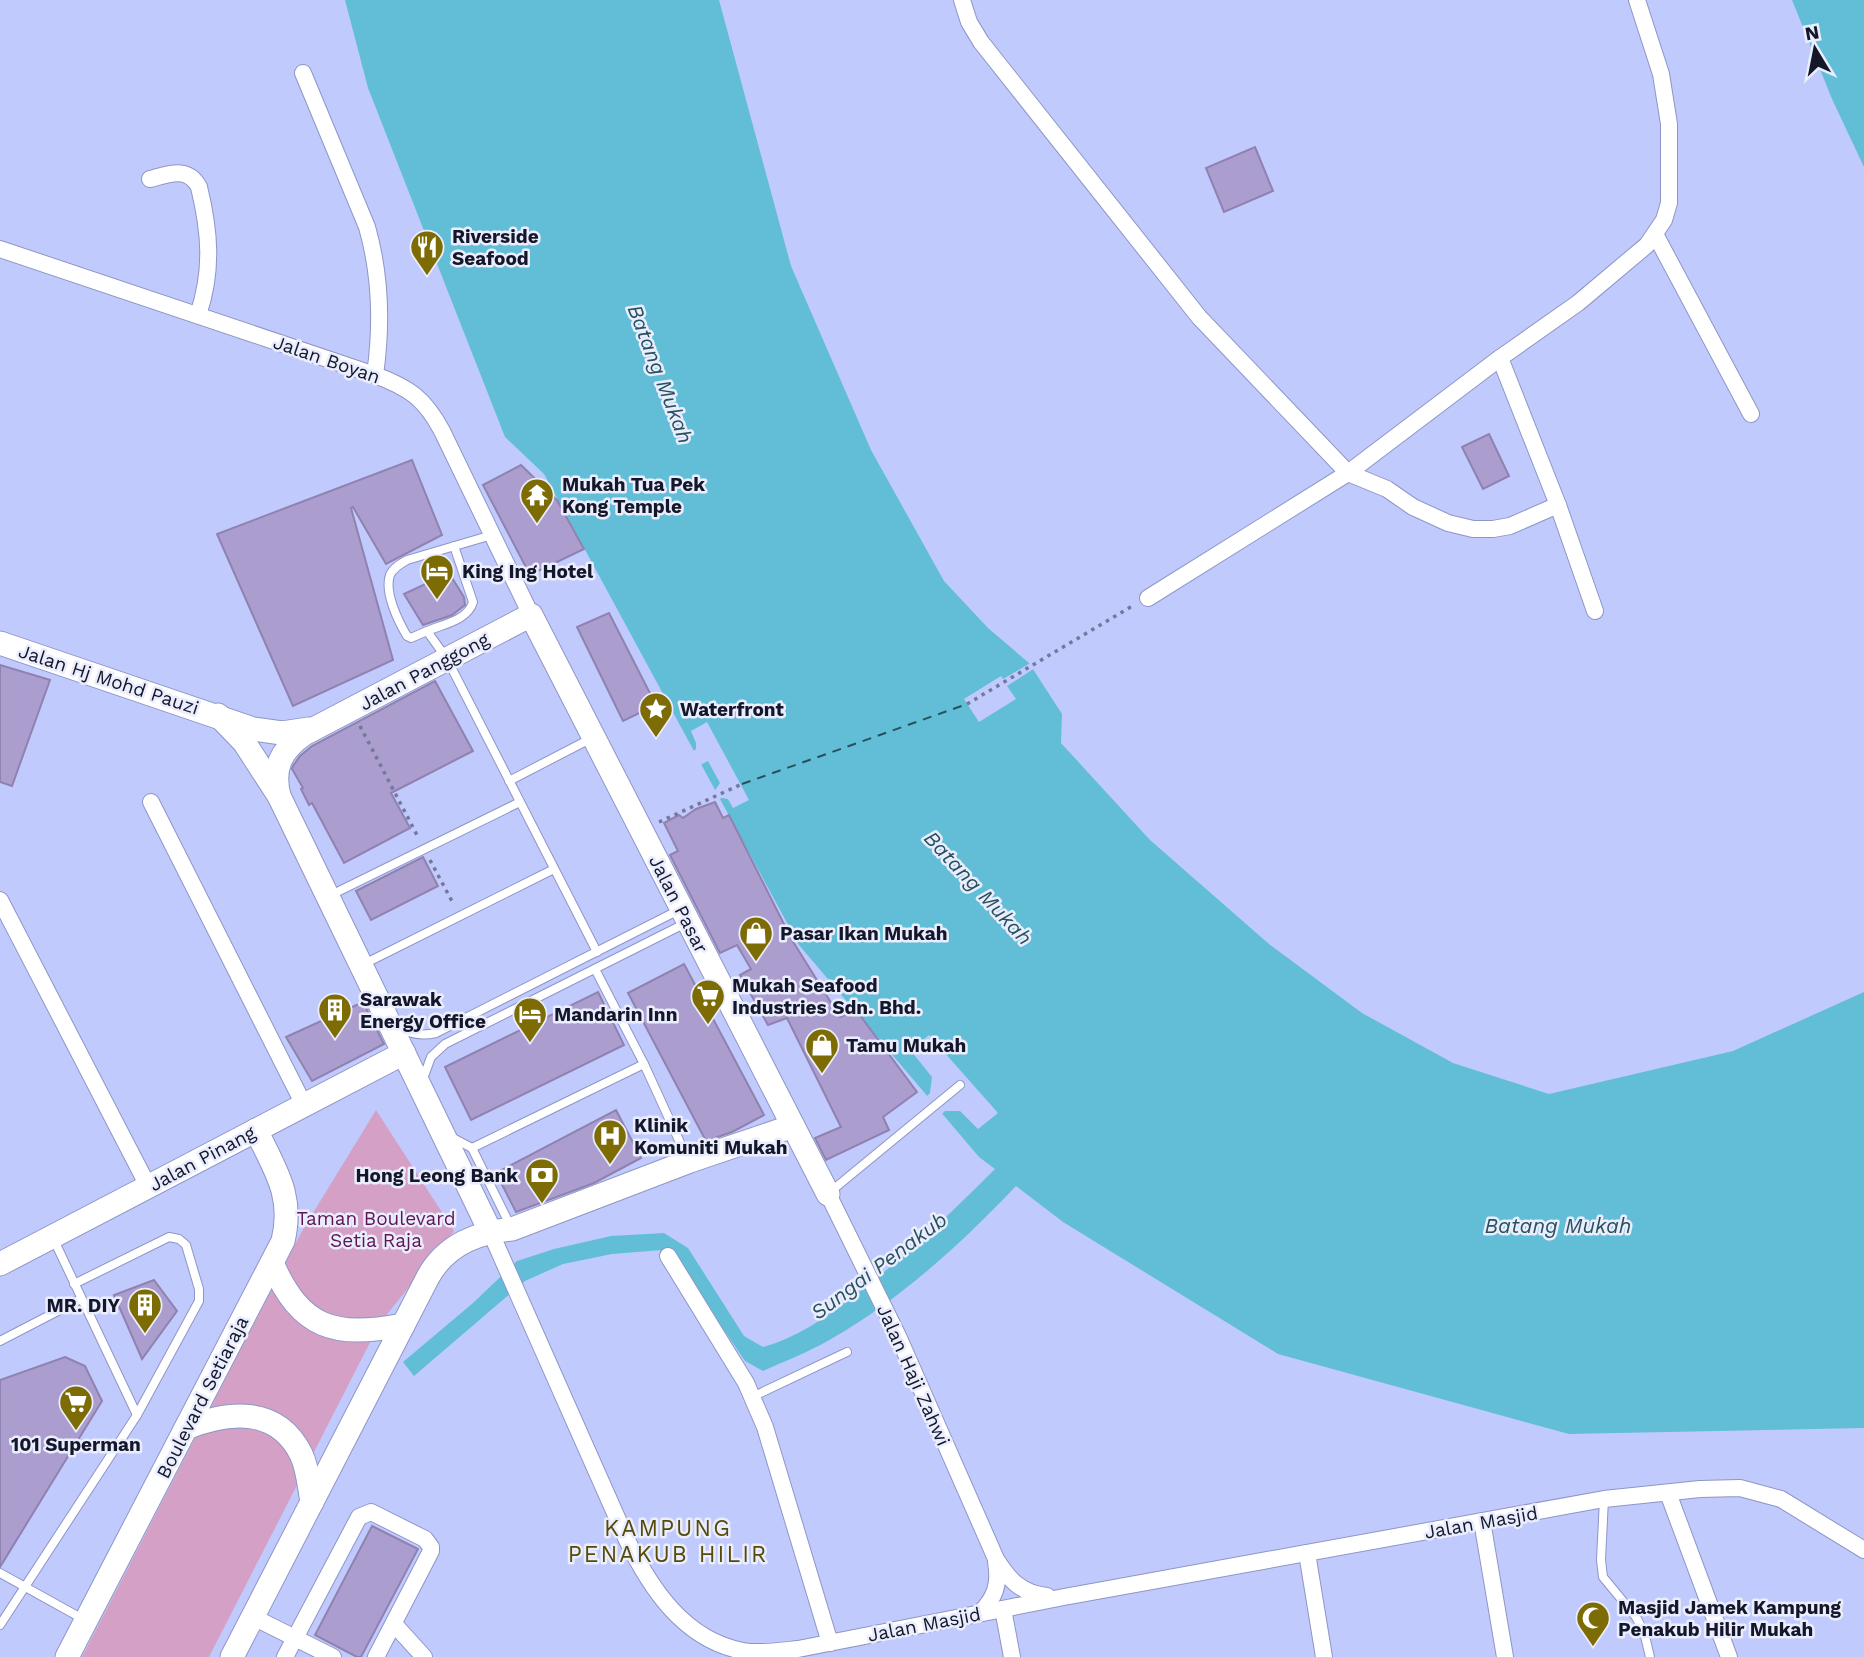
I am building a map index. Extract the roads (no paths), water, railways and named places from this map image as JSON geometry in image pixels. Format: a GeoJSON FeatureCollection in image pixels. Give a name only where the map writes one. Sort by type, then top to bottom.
{"type":"FeatureCollection","features":[{"type":"Feature","properties":{"kind":"street"},"geometry":{"type":"LineString","coordinates":[[962,0],[969,22],[981,42],[1199,317],[1348,473],[1387,489],[1413,507],[1448,523],[1473,529],[1510,526],[1558,505]]}},
{"type":"Feature","properties":{"kind":"street"},"geometry":{"type":"LineString","coordinates":[[1148,598],[1348,473],[1500,358],[1578,303],[1647,245],[1664,220],[1669,202],[1669,124],[1661,74],[1637,0]]}},
{"type":"Feature","properties":{"kind":"street"},"geometry":{"type":"LineString","coordinates":[[303,73],[367,227],[373,249],[381,319],[375,375]]}},
{"type":"Feature","properties":{"kind":"street"},"geometry":{"type":"LineString","coordinates":[[149,179],[185,173],[194,178],[199,187],[205,216],[209,263],[206,293],[198,315]]}},
{"type":"Feature","properties":{"kind":"street"},"geometry":{"type":"LineString","coordinates":[[1655,234],[1751,414]]}},
{"type":"Feature","properties":{"kind":"street","name":"Jalan Boyan"},"geometry":{"type":"LineString","coordinates":[[0,249],[398,383],[417,396],[431,411],[531,615]]}},
{"type":"Feature","properties":{"kind":"street"},"geometry":{"type":"LineString","coordinates":[[1500,358],[1558,505],[1595,611]]}},
{"type":"Feature","properties":{"kind":"street","name":"Jalan Panggong"},"geometry":{"type":"LineString","coordinates":[[279,796],[276,775],[280,758],[294,740],[531,615]]}},
{"type":"Feature","properties":{"kind":"street","name":"Jalan Pasar"},"geometry":{"type":"LineString","coordinates":[[531,615],[828,1194]]}},
{"type":"Feature","properties":{"kind":"street","name":"Jalan Hj Mohd Pauzi"},"geometry":{"type":"LineString","coordinates":[[0,643],[218,715]]}},
{"type":"Feature","properties":{"kind":"street"},"geometry":{"type":"LineString","coordinates":[[218,715],[244,742],[279,796],[442,1131],[501,1230]]}},
{"type":"Feature","properties":{"kind":"street","name":"Jalan Panggong"},"geometry":{"type":"LineString","coordinates":[[218,715],[267,732],[299,732],[316,727]]}},
{"type":"Feature","properties":{"kind":"street"},"geometry":{"type":"LineString","coordinates":[[151,802],[304,1105]]}},
{"type":"Feature","properties":{"kind":"street"},"geometry":{"type":"LineString","coordinates":[[0,900],[148,1186]]}},
{"type":"Feature","properties":{"kind":"street","name":"Jalan Pinang"},"geometry":{"type":"LineString","coordinates":[[0,1264],[404,1053]]}},
{"type":"Feature","properties":{"kind":"street"},"geometry":{"type":"LineString","coordinates":[[232,1657],[440,1257],[459,1245],[793,1126]]}},
{"type":"Feature","properties":{"kind":"street","name":"Boulevard Setiaraja"},"geometry":{"type":"LineString","coordinates":[[67,1657],[283,1241],[287,1208],[283,1188],[256,1130]]}},
{"type":"Feature","properties":{"kind":"street","name":"Jalan Haji Zahwi"},"geometry":{"type":"LineString","coordinates":[[828,1194],[898,1336],[996,1559],[1016,1585],[1028,1593],[1064,1597]]}},
{"type":"Feature","properties":{"kind":"street","name":"Jalan Masjid"},"geometry":{"type":"LineString","coordinates":[[501,1230],[501,1253],[626,1538],[647,1579],[660,1598],[681,1619],[730,1652],[771,1652],[830,1643],[1064,1597],[1604,1499],[1700,1489],[1751,1490],[1781,1499],[1864,1550]]}},
{"type":"Feature","properties":{"kind":"street"},"geometry":{"type":"LineString","coordinates":[[668,1256],[728,1353],[765,1427],[830,1643]]}},
{"type":"Feature","properties":{"kind":"street"},"geometry":{"type":"LineString","coordinates":[[272,1263],[290,1298],[313,1320],[353,1331],[403,1325]]}},
{"type":"Feature","properties":{"kind":"street"},"geometry":{"type":"LineString","coordinates":[[186,1428],[209,1419],[245,1414],[264,1419],[293,1440],[302,1456],[312,1502]]}},
{"type":"Feature","properties":{"kind":"street"},"geometry":{"type":"LineString","coordinates":[[1668,1493],[1729,1657]]}},
{"type":"Feature","properties":{"kind":"street"},"geometry":{"type":"LineString","coordinates":[[285,1657],[359,1517],[366,1512],[376,1513],[425,1539],[431,1546],[430,1556],[376,1657]]}},
{"type":"Feature","properties":{"kind":"street"},"geometry":{"type":"LineString","coordinates":[[1482,1521],[1505,1657]]}},
{"type":"Feature","properties":{"kind":"street"},"geometry":{"type":"LineString","coordinates":[[1307,1553],[1324,1657]]}},
{"type":"Feature","properties":{"kind":"street","name":"Jalan Haji Zahwi"},"geometry":{"type":"LineString","coordinates":[[980,1613],[989,1605],[997,1588],[996,1559]]}},
{"type":"Feature","properties":{"kind":"street"},"geometry":{"type":"LineString","coordinates":[[1003,1609],[1012,1657]]}},
{"type":"Feature","properties":{"kind":"street"},"geometry":{"type":"LineString","coordinates":[[253,1617],[333,1657]]}},
{"type":"Feature","properties":{"kind":"street"},"geometry":{"type":"LineString","coordinates":[[394,1624],[424,1657]]}},
{"type":"Feature","properties":{"kind":"lane"},"geometry":{"type":"LineString","coordinates":[[454,546],[474,601],[462,617],[411,638],[407,636],[389,590],[389,578],[395,568],[407,560],[454,546],[492,535]]}},
{"type":"Feature","properties":{"kind":"lane"},"geometry":{"type":"LineString","coordinates":[[427,631],[447,659],[597,951]]}},
{"type":"Feature","properties":{"kind":"lane"},"geometry":{"type":"LineString","coordinates":[[509,781],[593,738]]}},
{"type":"Feature","properties":{"kind":"lane"},"geometry":{"type":"LineString","coordinates":[[328,896],[520,802]]}},
{"type":"Feature","properties":{"kind":"lane"},"geometry":{"type":"LineString","coordinates":[[361,965],[554,869]]}},
{"type":"Feature","properties":{"kind":"lane"},"geometry":{"type":"LineString","coordinates":[[386,1016],[402,1030],[425,1035],[436,1033],[597,951],[685,915]]}},
{"type":"Feature","properties":{"kind":"lane"},"geometry":{"type":"LineString","coordinates":[[422,1089],[426,1066],[445,1044],[595,969],[685,915]]}},
{"type":"Feature","properties":{"kind":"lane"},"geometry":{"type":"LineString","coordinates":[[595,969],[644,1064],[689,1161]]}},
{"type":"Feature","properties":{"kind":"lane"},"geometry":{"type":"LineString","coordinates":[[472,1148],[644,1064]]}},
{"type":"Feature","properties":{"kind":"lane"},"geometry":{"type":"LineString","coordinates":[[828,1194],[960,1085]]}},
{"type":"Feature","properties":{"kind":"lane"},"geometry":{"type":"LineString","coordinates":[[442,1131],[472,1148],[501,1230]]}},
{"type":"Feature","properties":{"kind":"lane"},"geometry":{"type":"LineString","coordinates":[[53,1236],[137,1415]]}},
{"type":"Feature","properties":{"kind":"lane"},"geometry":{"type":"LineString","coordinates":[[0,1625],[137,1415],[199,1301],[200,1289],[186,1245],[179,1239],[169,1237],[74,1284]]}},
{"type":"Feature","properties":{"kind":"lane"},"geometry":{"type":"LineString","coordinates":[[0,1341],[82,1299]]}},
{"type":"Feature","properties":{"kind":"lane"},"geometry":{"type":"LineString","coordinates":[[752,1397],[847,1352]]}},
{"type":"Feature","properties":{"kind":"lane"},"geometry":{"type":"LineString","coordinates":[[1604,1499],[1601,1560],[1604,1577],[1636,1617],[1644,1632],[1650,1657]]}},
{"type":"Feature","properties":{"kind":"lane"},"geometry":{"type":"LineString","coordinates":[[0,1573],[86,1621]]}},
{"type":"Feature","properties":{"kind":"water","name":"Batang Mukah"},"geometry":{"type":"Polygon","coordinates":[[[345,0],[719,0],[791,266],[871,450],[944,581],[988,628],[1029,663],[1062,714],[1061,743],[1150,840],[1269,944],[1362,1013],[1453,1063],[1549,1094],[1733,1051],[1864,992],[1864,1428],[1569,1434],[1278,1354],[1063,1222],[1016,1186],[952,1249],[882,1306],[823,1344],[763,1371],[745,1361],[686,1274],[662,1250],[612,1254],[563,1264],[525,1281],[414,1376],[403,1362],[473,1303],[517,1261],[611,1236],[664,1233],[688,1248],[744,1336],[763,1347],[775,1343],[798,1333],[841,1306],[925,1236],[995,1169],[979,1157],[799,945],[544,474],[505,437],[368,88],[345,0]]]}},
{"type":"Feature","properties":{"kind":"water"},"geometry":{"type":"Polygon","coordinates":[[[1792,0],[1864,0],[1864,167],[1832,99],[1792,0]]]}},
{"type":"Feature","properties":{"kind":"place","name":"Riverside Seafood"},"geometry":{"type":"Point","coordinates":[427,277]}},
{"type":"Feature","properties":{"kind":"place","name":"Mukah Tua Pek Kong Temple"},"geometry":{"type":"Point","coordinates":[537,525]}},
{"type":"Feature","properties":{"kind":"place","name":"King Ing Hotel"},"geometry":{"type":"Point","coordinates":[437,601]}},
{"type":"Feature","properties":{"kind":"place","name":"Waterfront"},"geometry":{"type":"Point","coordinates":[656,739]}},
{"type":"Feature","properties":{"kind":"place","name":"Pasar Ikan Mukah"},"geometry":{"type":"Point","coordinates":[756,963]}},
{"type":"Feature","properties":{"kind":"place","name":"Mukah Seafood Industries Sdn. Bhd."},"geometry":{"type":"Point","coordinates":[708,1026]}},
{"type":"Feature","properties":{"kind":"place","name":"Sarawak Energy Office"},"geometry":{"type":"Point","coordinates":[335,1040]}},
{"type":"Feature","properties":{"kind":"place","name":"Mandarin Inn"},"geometry":{"type":"Point","coordinates":[530,1044]}},
{"type":"Feature","properties":{"kind":"place","name":"Tamu Mukah"},"geometry":{"type":"Point","coordinates":[822,1075]}},
{"type":"Feature","properties":{"kind":"place","name":"Klinik Komuniti Mukah"},"geometry":{"type":"Point","coordinates":[610,1166]}},
{"type":"Feature","properties":{"kind":"place","name":"Hong Leong Bank"},"geometry":{"type":"Point","coordinates":[542,1205]}},
{"type":"Feature","properties":{"kind":"place","name":"MR. DIY"},"geometry":{"type":"Point","coordinates":[145,1335]}},
{"type":"Feature","properties":{"kind":"place","name":"101 Superman"},"geometry":{"type":"Point","coordinates":[76,1432]}},
{"type":"Feature","properties":{"kind":"place","name":"Masjid Jamek Kampung Penakub Hilir Mukah"},"geometry":{"type":"Point","coordinates":[1593,1648]}},
{"type":"Feature","properties":{"kind":"district","name":"KAMPUNG PENAKUB HILIR"},"geometry":{"type":"Point","coordinates":[668,1541]}},
{"type":"Feature","properties":{"kind":"park label","name":"Taman Boulevard Setia Raja"},"geometry":{"type":"Point","coordinates":[376,1229]}},
{"type":"Feature","properties":{"kind":"water label","name":"Sungai Penakub"},"geometry":{"type":"Point","coordinates":[879,1266]}}]}
